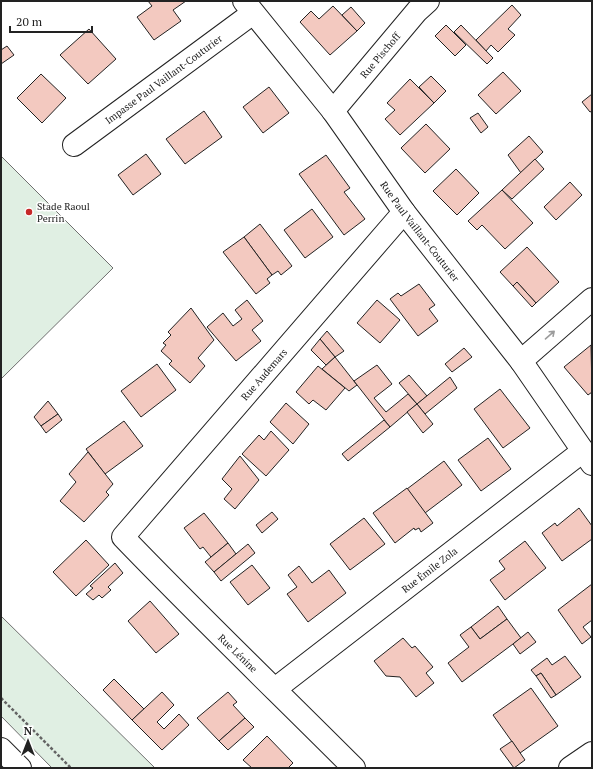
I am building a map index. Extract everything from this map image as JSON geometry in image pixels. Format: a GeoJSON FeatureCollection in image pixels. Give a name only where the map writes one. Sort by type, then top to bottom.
{"type":"FeatureCollection","features":[{"type":"Feature","properties":{"kind":"street","name":"Rue Pischoff"},"geometry":{"type":"LineString","coordinates":[[333,111],[417,11],[428,1]]}},
{"type":"Feature","properties":{"kind":"street","name":"Rue Paul Vaillant-Couturier"},"geometry":{"type":"LineString","coordinates":[[248,7],[333,111],[404,212],[521,361],[587,457]]}},
{"type":"Feature","properties":{"kind":"street","name":"Impasse Paul Vaillant-Couturier"},"geometry":{"type":"LineString","coordinates":[[74,145],[248,7]]}},
{"type":"Feature","properties":{"kind":"street","name":"Rue Audemars"},"geometry":{"type":"LineString","coordinates":[[123,537],[404,212]]}},
{"type":"Feature","properties":{"kind":"street"},"geometry":{"type":"LineString","coordinates":[[521,361],[592,299]]}},
{"type":"Feature","properties":{"kind":"street","name":"Rue Émile Zola"},"geometry":{"type":"LineString","coordinates":[[276,689],[587,457]]}},
{"type":"Feature","properties":{"kind":"street","name":"Rue Lénine"},"geometry":{"type":"LineString","coordinates":[[123,537],[191,608],[276,689],[354,768]]}},
{"type":"Feature","properties":{"kind":"street"},"geometry":{"type":"LineString","coordinates":[[1,749],[20,768]]}},
{"type":"Feature","properties":{"kind":"street"},"geometry":{"type":"LineString","coordinates":[[570,768],[592,753]]}},
{"type":"Feature","properties":{"kind":"path"},"geometry":{"type":"LineString","coordinates":[[1,698],[71,768]]}},
{"type":"Feature","properties":{"kind":"green space","name":"Stade Raoul Perrin"},"geometry":{"type":"Polygon","coordinates":[[[1,156],[113,268],[1,379],[1,156]]]}},
{"type":"Feature","properties":{"kind":"green space"},"geometry":{"type":"Polygon","coordinates":[[[1,616],[155,768],[52,768],[1,716],[1,616]]]}},
{"type":"Feature","properties":{"kind":"building"},"geometry":{"type":"Polygon","coordinates":[[[148,1],[186,1],[173,10],[181,21],[154,40],[137,17],[152,6],[148,1]]]}},
{"type":"Feature","properties":{"kind":"building"},"geometry":{"type":"Polygon","coordinates":[[[512,5],[521,15],[508,29],[515,35],[498,52],[491,45],[486,51],[476,40],[512,5]]]}},
{"type":"Feature","properties":{"kind":"building"},"geometry":{"type":"Polygon","coordinates":[[[333,6],[357,31],[330,55],[300,22],[311,11],[319,19],[333,6]]]}},
{"type":"Feature","properties":{"kind":"building"},"geometry":{"type":"Polygon","coordinates":[[[351,7],[365,23],[357,31],[342,15],[351,7]]]}},
{"type":"Feature","properties":{"kind":"building"},"geometry":{"type":"Polygon","coordinates":[[[446,25],[466,45],[455,56],[435,36],[446,25]]]}},
{"type":"Feature","properties":{"kind":"building"},"geometry":{"type":"Polygon","coordinates":[[[461,25],[493,58],[487,64],[454,32],[461,25]]]}},
{"type":"Feature","properties":{"kind":"building"},"geometry":{"type":"Polygon","coordinates":[[[89,29],[116,59],[88,84],[60,55],[89,29]]]}},
{"type":"Feature","properties":{"kind":"building"},"geometry":{"type":"Polygon","coordinates":[[[7,46],[14,55],[1,64],[1,50],[7,46]]]}},
{"type":"Feature","properties":{"kind":"building"},"geometry":{"type":"Polygon","coordinates":[[[503,72],[521,91],[496,114],[478,95],[503,72]]]}},
{"type":"Feature","properties":{"kind":"building"},"geometry":{"type":"Polygon","coordinates":[[[41,74],[66,98],[42,123],[17,98],[41,74]]]}},
{"type":"Feature","properties":{"kind":"building"},"geometry":{"type":"Polygon","coordinates":[[[431,76],[446,91],[434,103],[419,87],[431,76]]]}},
{"type":"Feature","properties":{"kind":"building"},"geometry":{"type":"Polygon","coordinates":[[[410,79],[434,103],[400,135],[385,119],[395,110],[387,103],[410,79]]]}},
{"type":"Feature","properties":{"kind":"building"},"geometry":{"type":"Polygon","coordinates":[[[269,87],[289,113],[263,133],[243,107],[269,87]]]}},
{"type":"Feature","properties":{"kind":"building"},"geometry":{"type":"Polygon","coordinates":[[[592,94],[592,111],[590,112],[582,102],[592,94]]]}},
{"type":"Feature","properties":{"kind":"building"},"geometry":{"type":"Polygon","coordinates":[[[204,111],[222,137],[185,164],[166,139],[204,111]]]}},
{"type":"Feature","properties":{"kind":"building"},"geometry":{"type":"Polygon","coordinates":[[[478,113],[488,127],[481,133],[470,118],[478,113]]]}},
{"type":"Feature","properties":{"kind":"building"},"geometry":{"type":"Polygon","coordinates":[[[426,124],[450,149],[425,173],[401,148],[426,124]]]}},
{"type":"Feature","properties":{"kind":"building"},"geometry":{"type":"Polygon","coordinates":[[[529,136],[543,152],[521,173],[508,155],[529,136]]]}},
{"type":"Feature","properties":{"kind":"building"},"geometry":{"type":"Polygon","coordinates":[[[146,154],[161,174],[133,195],[118,175],[146,154]]]}},
{"type":"Feature","properties":{"kind":"building"},"geometry":{"type":"Polygon","coordinates":[[[326,155],[350,188],[344,192],[365,219],[344,235],[299,174],[326,155]]]}},
{"type":"Feature","properties":{"kind":"building"},"geometry":{"type":"Polygon","coordinates":[[[535,159],[544,169],[512,199],[502,190],[535,159]]]}},
{"type":"Feature","properties":{"kind":"building"},"geometry":{"type":"Polygon","coordinates":[[[456,169],[479,193],[457,215],[433,191],[456,169]]]}},
{"type":"Feature","properties":{"kind":"building"},"geometry":{"type":"Polygon","coordinates":[[[570,182],[582,195],[556,220],[544,207],[570,182]]]}},
{"type":"Feature","properties":{"kind":"building"},"geometry":{"type":"Polygon","coordinates":[[[502,190],[533,223],[505,249],[482,225],[477,230],[468,221],[502,190]]]}},
{"type":"Feature","properties":{"kind":"building"},"geometry":{"type":"Polygon","coordinates":[[[312,209],[333,237],[305,258],[284,230],[312,209]]]}},
{"type":"Feature","properties":{"kind":"building"},"geometry":{"type":"Polygon","coordinates":[[[260,224],[292,266],[281,275],[278,271],[272,275],[244,237],[260,224]]]}},
{"type":"Feature","properties":{"kind":"building"},"geometry":{"type":"Polygon","coordinates":[[[244,237],[272,275],[267,279],[270,283],[256,294],[223,252],[244,237]]]}},
{"type":"Feature","properties":{"kind":"building"},"geometry":{"type":"Polygon","coordinates":[[[527,247],[559,282],[536,303],[517,282],[513,286],[500,272],[527,247]]]}},
{"type":"Feature","properties":{"kind":"building"},"geometry":{"type":"Polygon","coordinates":[[[517,282],[536,303],[532,307],[513,286],[517,282]]]}},
{"type":"Feature","properties":{"kind":"building"},"geometry":{"type":"Polygon","coordinates":[[[419,284],[435,305],[429,309],[438,321],[418,336],[390,299],[398,293],[401,296],[419,284]]]}},
{"type":"Feature","properties":{"kind":"building"},"geometry":{"type":"Polygon","coordinates":[[[247,300],[263,321],[252,330],[261,341],[236,361],[207,327],[223,313],[233,326],[242,319],[235,310],[247,300]]]}},
{"type":"Feature","properties":{"kind":"building"},"geometry":{"type":"Polygon","coordinates":[[[377,300],[400,320],[380,343],[357,323],[377,300]]]}},
{"type":"Feature","properties":{"kind":"building"},"geometry":{"type":"Polygon","coordinates":[[[191,308],[214,340],[198,358],[205,366],[190,383],[169,364],[172,361],[161,351],[166,345],[163,343],[171,335],[168,332],[191,308]]]}},
{"type":"Feature","properties":{"kind":"building"},"geometry":{"type":"Polygon","coordinates":[[[327,331],[344,351],[335,357],[320,339],[327,331]]]}},
{"type":"Feature","properties":{"kind":"building"},"geometry":{"type":"Polygon","coordinates":[[[320,339],[335,357],[326,365],[311,350],[320,339]]]}},
{"type":"Feature","properties":{"kind":"building"},"geometry":{"type":"Polygon","coordinates":[[[591,345],[592,392],[588,395],[564,367],[591,345]]]}},
{"type":"Feature","properties":{"kind":"building"},"geometry":{"type":"Polygon","coordinates":[[[464,348],[472,357],[452,372],[445,364],[464,348]]]}},
{"type":"Feature","properties":{"kind":"building"},"geometry":{"type":"Polygon","coordinates":[[[335,357],[357,385],[349,391],[322,369],[335,357]]]}},
{"type":"Feature","properties":{"kind":"building"},"geometry":{"type":"Polygon","coordinates":[[[157,364],[176,390],[141,417],[121,391],[157,364]]]}},
{"type":"Feature","properties":{"kind":"building"},"geometry":{"type":"Polygon","coordinates":[[[377,365],[392,384],[374,398],[386,412],[408,394],[417,404],[390,427],[354,381],[377,365]]]}},
{"type":"Feature","properties":{"kind":"building"},"geometry":{"type":"Polygon","coordinates":[[[318,366],[345,388],[326,410],[313,400],[309,404],[296,392],[318,366]]]}},
{"type":"Feature","properties":{"kind":"building"},"geometry":{"type":"Polygon","coordinates":[[[409,375],[427,396],[417,404],[399,383],[409,375]]]}},
{"type":"Feature","properties":{"kind":"building"},"geometry":{"type":"Polygon","coordinates":[[[450,377],[457,388],[425,414],[417,404],[450,377]]]}},
{"type":"Feature","properties":{"kind":"building"},"geometry":{"type":"Polygon","coordinates":[[[500,389],[530,428],[503,448],[474,409],[500,389]]]}},
{"type":"Feature","properties":{"kind":"building"},"geometry":{"type":"Polygon","coordinates":[[[48,401],[58,414],[41,426],[34,417],[48,401]]]}},
{"type":"Feature","properties":{"kind":"building"},"geometry":{"type":"Polygon","coordinates":[[[286,403],[309,424],[293,444],[270,422],[286,403]]]}},
{"type":"Feature","properties":{"kind":"building"},"geometry":{"type":"Polygon","coordinates":[[[417,404],[433,424],[423,433],[407,412],[417,404]]]}},
{"type":"Feature","properties":{"kind":"building"},"geometry":{"type":"Polygon","coordinates":[[[58,414],[62,420],[46,433],[41,426],[58,414]]]}},
{"type":"Feature","properties":{"kind":"building"},"geometry":{"type":"Polygon","coordinates":[[[384,420],[390,427],[348,461],[342,454],[384,420]]]}},
{"type":"Feature","properties":{"kind":"building"},"geometry":{"type":"Polygon","coordinates":[[[124,421],[143,446],[105,474],[86,449],[124,421]]]}},
{"type":"Feature","properties":{"kind":"building"},"geometry":{"type":"Polygon","coordinates":[[[271,431],[289,450],[266,476],[242,454],[259,435],[264,440],[271,431]]]}},
{"type":"Feature","properties":{"kind":"building"},"geometry":{"type":"Polygon","coordinates":[[[488,438],[511,469],[481,491],[458,460],[488,438]]]}},
{"type":"Feature","properties":{"kind":"building"},"geometry":{"type":"Polygon","coordinates":[[[88,452],[113,484],[106,492],[109,495],[84,522],[60,501],[76,482],[69,474],[88,452]]]}},
{"type":"Feature","properties":{"kind":"building"},"geometry":{"type":"Polygon","coordinates":[[[240,456],[259,480],[235,509],[224,499],[232,489],[222,479],[240,456]]]}},
{"type":"Feature","properties":{"kind":"building"},"geometry":{"type":"Polygon","coordinates":[[[444,461],[462,485],[425,513],[407,489],[444,461]]]}},
{"type":"Feature","properties":{"kind":"building"},"geometry":{"type":"Polygon","coordinates":[[[407,488],[433,523],[421,532],[419,528],[415,530],[414,528],[395,543],[373,513],[407,488]]]}},
{"type":"Feature","properties":{"kind":"building"},"geometry":{"type":"Polygon","coordinates":[[[579,508],[592,526],[592,539],[562,561],[542,533],[555,523],[557,526],[579,508]]]}},
{"type":"Feature","properties":{"kind":"building"},"geometry":{"type":"Polygon","coordinates":[[[272,512],[278,519],[262,533],[256,525],[272,512]]]}},
{"type":"Feature","properties":{"kind":"building"},"geometry":{"type":"Polygon","coordinates":[[[204,513],[228,543],[211,557],[203,547],[200,549],[184,528],[204,513]]]}},
{"type":"Feature","properties":{"kind":"building"},"geometry":{"type":"Polygon","coordinates":[[[364,518],[385,544],[350,570],[330,544],[364,518]]]}},
{"type":"Feature","properties":{"kind":"building"},"geometry":{"type":"Polygon","coordinates":[[[86,540],[109,565],[76,596],[53,572],[86,540]]]}},
{"type":"Feature","properties":{"kind":"building"},"geometry":{"type":"Polygon","coordinates":[[[525,541],[546,568],[505,600],[490,580],[505,569],[499,561],[525,541]]]}},
{"type":"Feature","properties":{"kind":"building"},"geometry":{"type":"Polygon","coordinates":[[[228,543],[236,554],[214,572],[205,562],[228,543]]]}},
{"type":"Feature","properties":{"kind":"building"},"geometry":{"type":"Polygon","coordinates":[[[248,544],[255,553],[221,581],[214,572],[248,544]]]}},
{"type":"Feature","properties":{"kind":"building"},"geometry":{"type":"Polygon","coordinates":[[[115,563],[123,573],[108,587],[111,590],[102,598],[99,595],[93,600],[86,594],[93,588],[90,586],[115,563]]]}},
{"type":"Feature","properties":{"kind":"building"},"geometry":{"type":"Polygon","coordinates":[[[252,565],[270,588],[248,605],[230,582],[252,565]]]}},
{"type":"Feature","properties":{"kind":"building"},"geometry":{"type":"Polygon","coordinates":[[[299,566],[312,583],[329,570],[346,593],[308,622],[287,594],[297,587],[288,575],[299,566]]]}},
{"type":"Feature","properties":{"kind":"building"},"geometry":{"type":"Polygon","coordinates":[[[592,584],[592,620],[583,627],[591,637],[582,644],[558,610],[592,584]]]}},
{"type":"Feature","properties":{"kind":"building"},"geometry":{"type":"Polygon","coordinates":[[[150,601],[179,634],[156,653],[128,621],[150,601]]]}},
{"type":"Feature","properties":{"kind":"building"},"geometry":{"type":"Polygon","coordinates":[[[498,606],[507,619],[480,639],[471,627],[498,606]]]}},
{"type":"Feature","properties":{"kind":"building"},"geometry":{"type":"Polygon","coordinates":[[[507,619],[521,638],[462,682],[448,663],[469,647],[460,635],[471,627],[480,639],[507,619]]]}},
{"type":"Feature","properties":{"kind":"building"},"geometry":{"type":"Polygon","coordinates":[[[528,632],[536,642],[520,654],[513,644],[528,632]]]}},
{"type":"Feature","properties":{"kind":"building"},"geometry":{"type":"Polygon","coordinates":[[[403,638],[412,648],[415,646],[433,667],[426,673],[434,683],[416,697],[400,677],[386,676],[374,661],[403,638]]]}},
{"type":"Feature","properties":{"kind":"building"},"geometry":{"type":"Polygon","coordinates":[[[565,656],[581,677],[556,695],[541,673],[536,676],[531,670],[547,658],[552,665],[565,656]]]}},
{"type":"Feature","properties":{"kind":"building"},"geometry":{"type":"Polygon","coordinates":[[[541,673],[556,695],[551,698],[536,676],[541,673]]]}},
{"type":"Feature","properties":{"kind":"building"},"geometry":{"type":"Polygon","coordinates":[[[114,679],[144,709],[132,720],[103,690],[114,679]]]}},
{"type":"Feature","properties":{"kind":"building"},"geometry":{"type":"Polygon","coordinates":[[[531,688],[558,726],[520,753],[493,715],[531,688]]]}},
{"type":"Feature","properties":{"kind":"building"},"geometry":{"type":"Polygon","coordinates":[[[162,692],[174,705],[157,722],[164,729],[179,714],[189,725],[162,750],[132,720],[162,692]]]}},
{"type":"Feature","properties":{"kind":"building"},"geometry":{"type":"Polygon","coordinates":[[[228,692],[237,702],[233,705],[245,718],[219,741],[197,718],[228,692]]]}},
{"type":"Feature","properties":{"kind":"building"},"geometry":{"type":"Polygon","coordinates":[[[245,718],[254,727],[228,750],[219,741],[245,718]]]}},
{"type":"Feature","properties":{"kind":"building"},"geometry":{"type":"Polygon","coordinates":[[[267,736],[293,763],[288,768],[252,768],[243,760],[267,736]]]}},
{"type":"Feature","properties":{"kind":"building"},"geometry":{"type":"Polygon","coordinates":[[[512,741],[525,760],[514,768],[500,749],[512,741]]]}},
{"type":"Feature","properties":{"kind":"place","name":"Stade Raoul Perrin"},"geometry":{"type":"Point","coordinates":[29,212]}}]}
